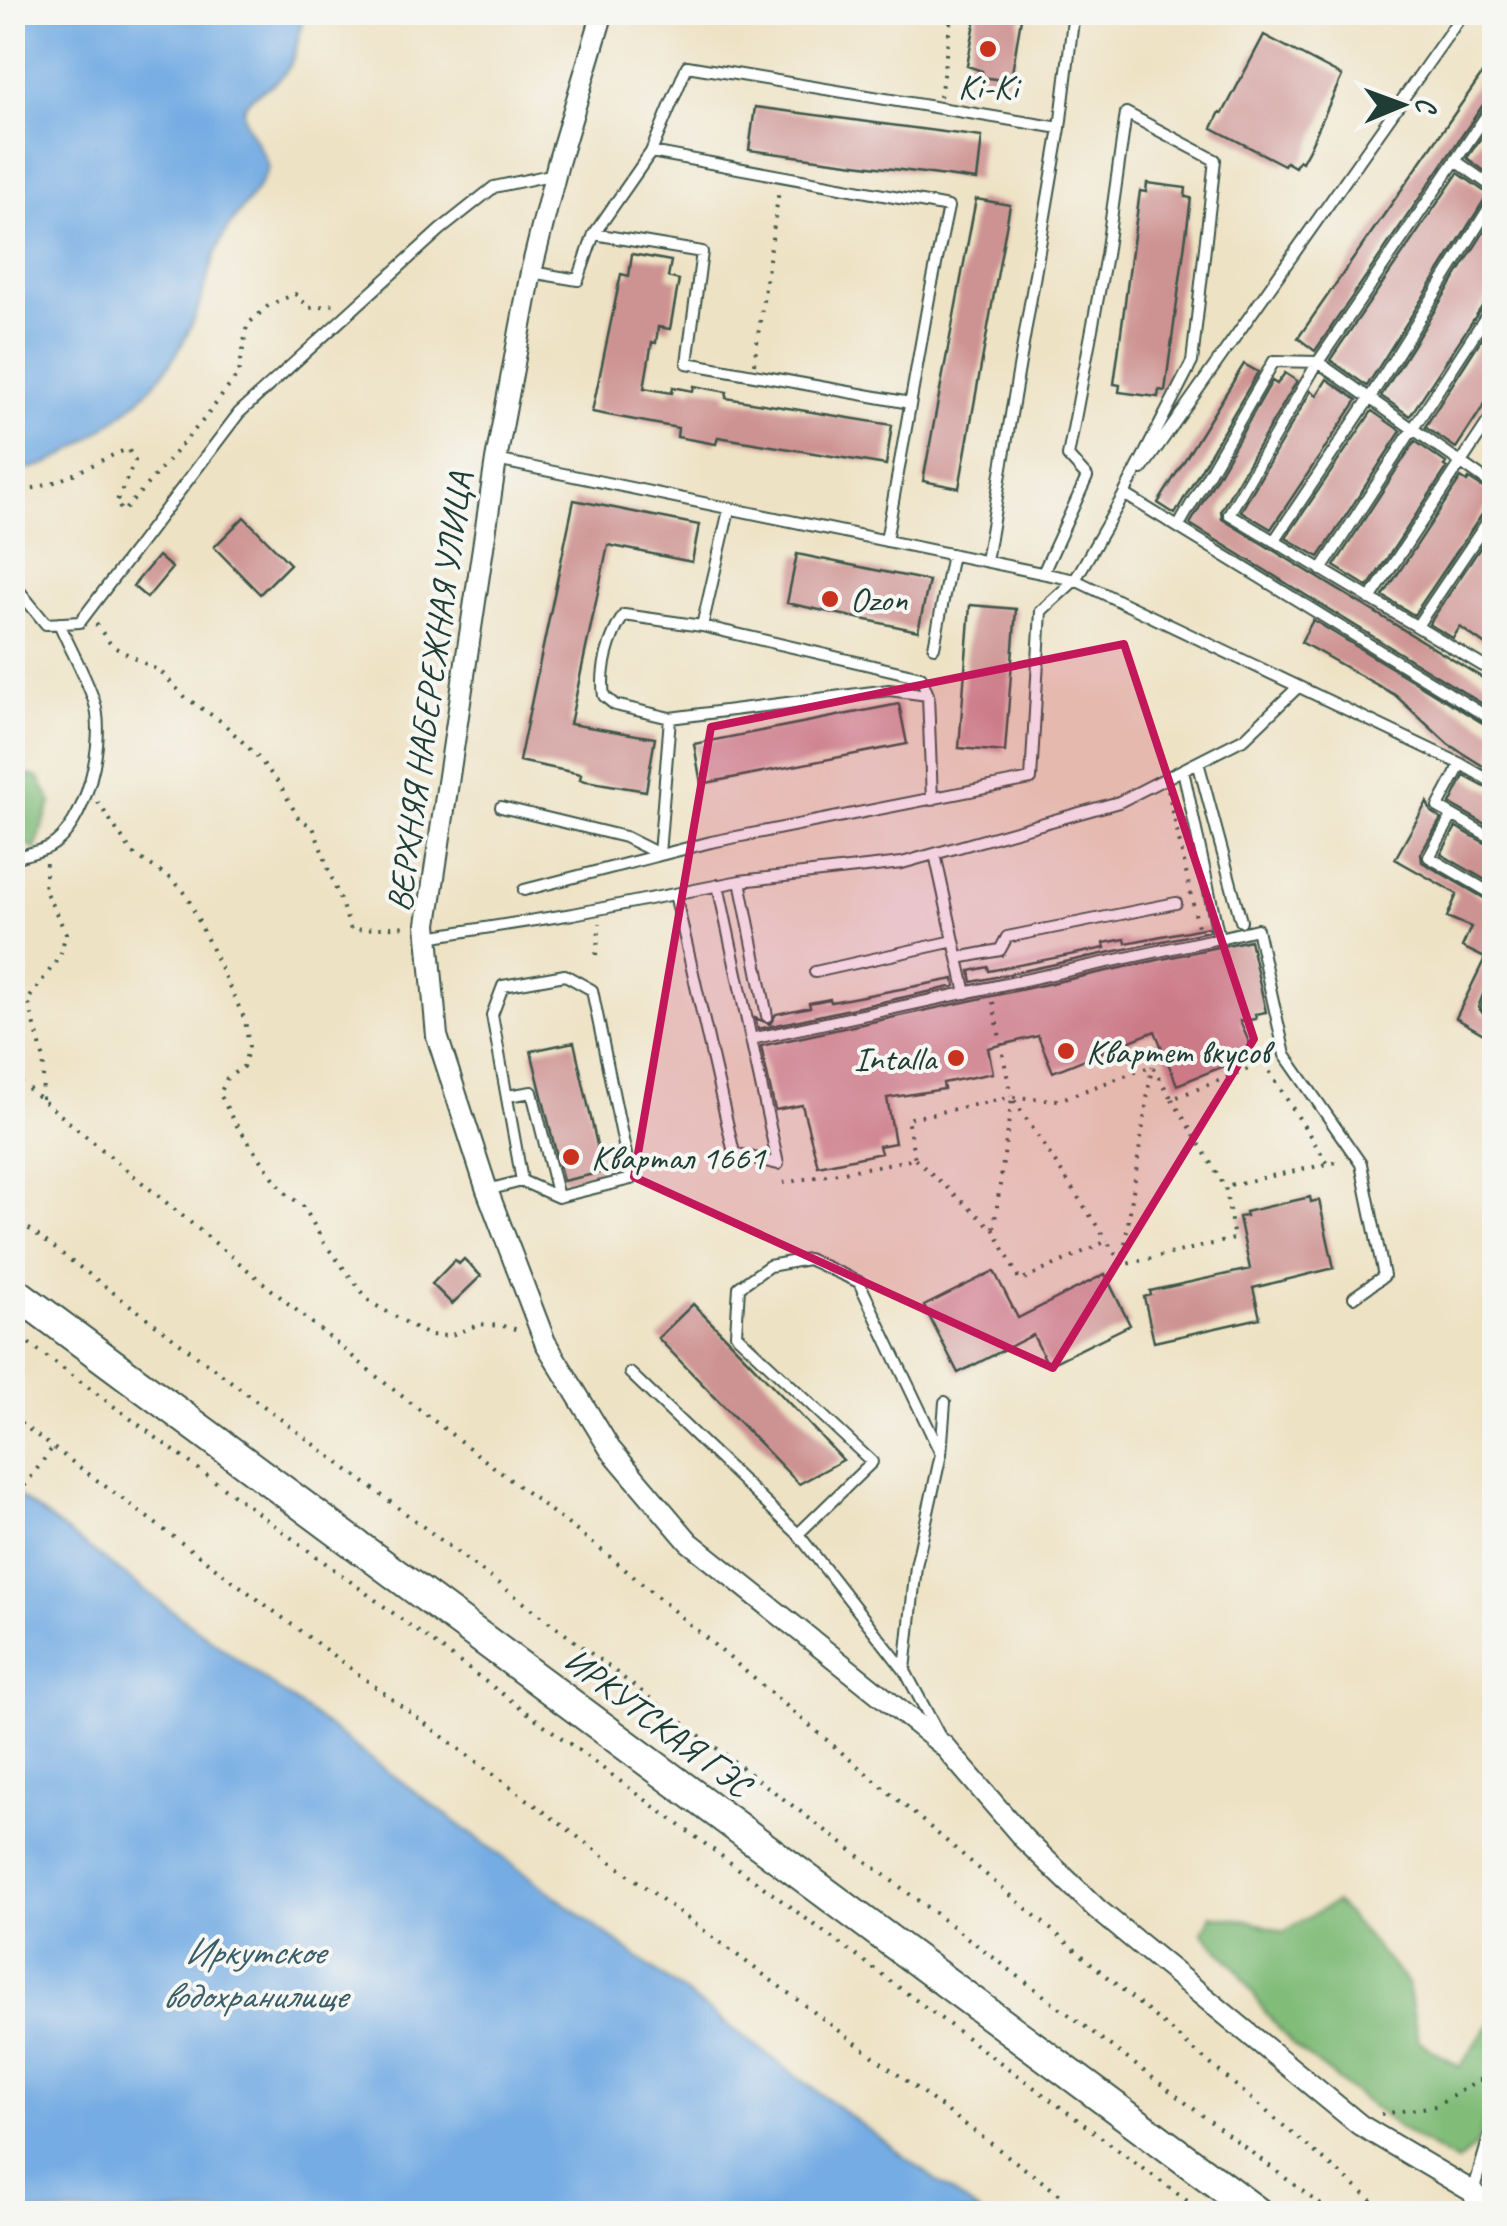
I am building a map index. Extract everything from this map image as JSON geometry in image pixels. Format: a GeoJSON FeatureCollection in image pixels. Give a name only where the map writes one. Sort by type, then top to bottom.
{"type":"FeatureCollection","features":[{"type":"Feature","properties":{"kind":"main road","name":"ИРКУТСКАЯ ГЭС"},"geometry":{"type":"LineString","coordinates":[[12,1290],[1260,2214]]}},
{"type":"Feature","properties":{"kind":"street","name":"ВЕРХНЯЯ НАБЕРЕЖНАЯ УЛИЦА"},"geometry":{"type":"LineString","coordinates":[[603,12],[532,272],[496,460],[427,931],[437,1036],[487,1190],[545,1342],[610,1449],[689,1542],[944,1746],[1024,1839],[1097,1908],[1360,2125],[1484,2194]]}},
{"type":"Feature","properties":{"kind":"street"},"geometry":{"type":"LineString","coordinates":[[1481,2214],[1484,2194]]}},
{"type":"Feature","properties":{"kind":"lane"},"geometry":{"type":"LineString","coordinates":[[986,561],[1060,128],[1074,12]]}},
{"type":"Feature","properties":{"kind":"lane"},"geometry":{"type":"LineString","coordinates":[[1124,494],[1463,13]]}},
{"type":"Feature","properties":{"kind":"lane"},"geometry":{"type":"LineString","coordinates":[[532,272],[578,280],[594,234],[652,152],[688,66],[1060,128]]}},
{"type":"Feature","properties":{"kind":"lane"},"geometry":{"type":"LineString","coordinates":[[1483,666],[1229,514],[1318,362],[1494,104]]}},
{"type":"Feature","properties":{"kind":"lane"},"geometry":{"type":"LineString","coordinates":[[524,890],[659,854],[1032,779],[1041,611],[1075,580],[1192,362],[1215,160],[1126,113],[1106,255],[1068,456],[1086,476],[1044,573]]}},
{"type":"Feature","properties":{"kind":"lane"},"geometry":{"type":"LineString","coordinates":[[652,152],[948,207],[886,541]]}},
{"type":"Feature","properties":{"kind":"lane"},"geometry":{"type":"LineString","coordinates":[[1456,161],[1494,188]]}},
{"type":"Feature","properties":{"kind":"lane"},"geometry":{"type":"LineString","coordinates":[[12,582],[46,624],[80,622],[239,413],[440,230],[494,187],[556,174]]}},
{"type":"Feature","properties":{"kind":"lane"},"geometry":{"type":"LineString","coordinates":[[1274,542],[1494,200]]}},
{"type":"Feature","properties":{"kind":"lane"},"geometry":{"type":"LineString","coordinates":[[594,234],[702,252],[688,363],[910,403]]}},
{"type":"Feature","properties":{"kind":"lane"},"geometry":{"type":"LineString","coordinates":[[1322,570],[1494,304]]}},
{"type":"Feature","properties":{"kind":"lane"},"geometry":{"type":"LineString","coordinates":[[1178,527],[1274,362],[1318,362],[1494,486]]}},
{"type":"Feature","properties":{"kind":"lane"},"geometry":{"type":"LineString","coordinates":[[1370,598],[1494,413]]}},
{"type":"Feature","properties":{"kind":"lane"},"geometry":{"type":"LineString","coordinates":[[496,460],[1075,580],[1494,783]]}},
{"type":"Feature","properties":{"kind":"lane"},"geometry":{"type":"LineString","coordinates":[[1124,494],[1494,722]]}},
{"type":"Feature","properties":{"kind":"lane"},"geometry":{"type":"LineString","coordinates":[[702,626],[729,510]]}},
{"type":"Feature","properties":{"kind":"lane"},"geometry":{"type":"LineString","coordinates":[[1417,626],[1494,512]]}},
{"type":"Feature","properties":{"kind":"lane"},"geometry":{"type":"LineString","coordinates":[[934,647],[952,554]]}},
{"type":"Feature","properties":{"kind":"lane"},"geometry":{"type":"LineString","coordinates":[[928,694],[888,690],[670,718],[615,705],[604,696],[602,682],[614,630],[624,615],[702,626],[921,677],[928,694],[932,800]]}},
{"type":"Feature","properties":{"kind":"lane"},"geometry":{"type":"LineString","coordinates":[[12,858],[48,848],[74,826],[88,787],[97,741],[95,704],[59,623]]}},
{"type":"Feature","properties":{"kind":"lane"},"geometry":{"type":"LineString","coordinates":[[427,931],[602,909],[740,881],[902,864],[1119,802],[1245,738],[1297,688]]}},
{"type":"Feature","properties":{"kind":"lane"},"geometry":{"type":"LineString","coordinates":[[659,854],[670,718]]}},
{"type":"Feature","properties":{"kind":"lane"},"geometry":{"type":"LineString","coordinates":[[1198,762],[1241,921]]}},
{"type":"Feature","properties":{"kind":"lane"},"geometry":{"type":"LineString","coordinates":[[1461,764],[1438,807],[1494,839]]}},
{"type":"Feature","properties":{"kind":"lane"},"geometry":{"type":"LineString","coordinates":[[1183,770],[1220,938]]}},
{"type":"Feature","properties":{"kind":"lane"},"geometry":{"type":"LineString","coordinates":[[501,808],[625,837],[659,854]]}},
{"type":"Feature","properties":{"kind":"lane"},"geometry":{"type":"LineString","coordinates":[[1452,816],[1429,858],[1494,896]]}},
{"type":"Feature","properties":{"kind":"lane"},"geometry":{"type":"LineString","coordinates":[[935,854],[966,993]]}},
{"type":"Feature","properties":{"kind":"lane"},"geometry":{"type":"LineString","coordinates":[[740,881],[767,1016]]}},
{"type":"Feature","properties":{"kind":"lane"},"geometry":{"type":"LineString","coordinates":[[675,894],[734,1153],[778,1164],[718,885]]}},
{"type":"Feature","properties":{"kind":"lane"},"geometry":{"type":"LineString","coordinates":[[958,958],[1000,950],[1007,937],[1176,903]]}},
{"type":"Feature","properties":{"kind":"lane"},"geometry":{"type":"LineString","coordinates":[[751,1040],[1257,929],[1285,1055],[1361,1164],[1384,1276],[1354,1297]]}},
{"type":"Feature","properties":{"kind":"lane"},"geometry":{"type":"LineString","coordinates":[[815,972],[954,941]]}},
{"type":"Feature","properties":{"kind":"lane"},"geometry":{"type":"LineString","coordinates":[[487,1190],[522,1181],[558,1197],[630,1180],[592,990],[565,975],[503,986],[492,1015],[522,1181]]}},
{"type":"Feature","properties":{"kind":"lane"},"geometry":{"type":"LineString","coordinates":[[1487,1008],[1494,991]]}},
{"type":"Feature","properties":{"kind":"lane"},"geometry":{"type":"LineString","coordinates":[[507,1096],[532,1092],[558,1197]]}},
{"type":"Feature","properties":{"kind":"lane"},"geometry":{"type":"LineString","coordinates":[[798,1534],[872,1462],[736,1334],[739,1288],[770,1266],[808,1259],[859,1282],[941,1454]]}},
{"type":"Feature","properties":{"kind":"lane"},"geometry":{"type":"LineString","coordinates":[[630,1373],[798,1534],[905,1671],[944,1746]]}},
{"type":"Feature","properties":{"kind":"lane"},"geometry":{"type":"LineString","coordinates":[[905,1671],[916,1566],[941,1454],[945,1402]]}},
{"type":"Feature","properties":{"kind":"lane"},"geometry":{"type":"LineString","coordinates":[[1484,2194],[1494,2120]]}},
{"type":"Feature","properties":{"kind":"path"},"geometry":{"type":"LineString","coordinates":[[939,110],[952,12]]}},
{"type":"Feature","properties":{"kind":"path"},"geometry":{"type":"LineString","coordinates":[[752,375],[781,175]]}},
{"type":"Feature","properties":{"kind":"path"},"geometry":{"type":"LineString","coordinates":[[12,490],[48,482],[128,449],[135,461],[116,503],[122,512],[206,418],[239,373],[246,325],[255,314],[295,294],[310,308],[334,306],[345,298]]}},
{"type":"Feature","properties":{"kind":"path"},"geometry":{"type":"LineString","coordinates":[[87,613],[112,646],[161,672],[186,698],[222,722],[256,755],[280,784],[298,819],[313,827],[351,930],[427,931]]}},
{"type":"Feature","properties":{"kind":"path"},"geometry":{"type":"LineString","coordinates":[[1166,778],[1198,929]]}},
{"type":"Feature","properties":{"kind":"path"},"geometry":{"type":"LineString","coordinates":[[88,787],[132,853],[186,894],[245,1020],[248,1047],[243,1067],[227,1078],[220,1094],[233,1120],[283,1191],[304,1207],[324,1243],[370,1302],[428,1334],[449,1336],[480,1324],[510,1327],[545,1342]]}},
{"type":"Feature","properties":{"kind":"path"},"geometry":{"type":"LineString","coordinates":[[42,1099],[44,1060],[28,1000],[60,956],[66,933],[44,889],[45,864],[63,835]]}},
{"type":"Feature","properties":{"kind":"path"},"geometry":{"type":"LineString","coordinates":[[596,955],[602,909]]}},
{"type":"Feature","properties":{"kind":"path"},"geometry":{"type":"LineString","coordinates":[[990,988],[1012,1097],[994,1230]]}},
{"type":"Feature","properties":{"kind":"path"},"geometry":{"type":"LineString","coordinates":[[1172,1099],[1285,1055]]}},
{"type":"Feature","properties":{"kind":"path"},"geometry":{"type":"LineString","coordinates":[[1264,1063],[1328,1164]]}},
{"type":"Feature","properties":{"kind":"path"},"geometry":{"type":"LineString","coordinates":[[1107,1241],[1020,1280],[994,1230],[915,1159],[907,1119],[1012,1097],[1059,1100],[1152,1066]]}},
{"type":"Feature","properties":{"kind":"path"},"geometry":{"type":"LineString","coordinates":[[1122,1265],[1234,1239],[1225,1186],[1152,1066]]}},
{"type":"Feature","properties":{"kind":"path"},"geometry":{"type":"LineString","coordinates":[[1122,1265],[1152,1066]]}},
{"type":"Feature","properties":{"kind":"path"},"geometry":{"type":"LineString","coordinates":[[12,1075],[376,1376],[609,1556],[1388,2214]]}},
{"type":"Feature","properties":{"kind":"path"},"geometry":{"type":"LineString","coordinates":[[1012,1097],[1122,1265]]}},
{"type":"Feature","properties":{"kind":"path"},"geometry":{"type":"LineString","coordinates":[[1225,1186],[1356,1158]]}},
{"type":"Feature","properties":{"kind":"path"},"geometry":{"type":"LineString","coordinates":[[783,1183],[915,1159]]}},
{"type":"Feature","properties":{"kind":"path"},"geometry":{"type":"LineString","coordinates":[[12,1216],[1333,2214]]}},
{"type":"Feature","properties":{"kind":"path"},"geometry":{"type":"LineString","coordinates":[[12,1331],[1205,2214]]}},
{"type":"Feature","properties":{"kind":"path"},"geometry":{"type":"LineString","coordinates":[[12,1417],[1086,2214]]}},
{"type":"Feature","properties":{"kind":"path"},"geometry":{"type":"LineString","coordinates":[[12,1504],[53,1448]]}},
{"type":"Feature","properties":{"kind":"path"},"geometry":{"type":"LineString","coordinates":[[1372,2114],[1436,2106],[1494,2071]]}},
{"type":"Feature","properties":{"kind":"highlighted area"},"geometry":{"type":"Polygon","coordinates":[[[1124,644],[1254,1039],[1053,1368],[634,1177],[711,727],[1124,644]]]}},
{"type":"Feature","properties":{"kind":"green space"},"geometry":{"type":"Polygon","coordinates":[[[12,771],[39,778],[51,802],[35,850],[13,835],[12,771]]]}},
{"type":"Feature","properties":{"kind":"green space"},"geometry":{"type":"Polygon","coordinates":[[[1336,1902],[1408,1984],[1418,2041],[1460,2067],[1494,2017],[1489,2102],[1478,2144],[1457,2162],[1401,2129],[1293,2045],[1265,2012],[1238,1970],[1202,1932],[1212,1915],[1251,1921],[1283,1932],[1336,1902]]]}},
{"type":"Feature","properties":{"kind":"water"},"geometry":{"type":"Polygon","coordinates":[[[12,13],[304,13],[288,68],[251,98],[243,110],[268,168],[222,239],[194,319],[175,357],[137,401],[106,426],[53,461],[23,469],[12,469],[12,13]]]}},
{"type":"Feature","properties":{"kind":"water","name":"Иркутское водохранилище"},"geometry":{"type":"Polygon","coordinates":[[[13,1492],[980,2213],[13,2213],[13,1492]]]}},
{"type":"Feature","properties":{"kind":"building"},"geometry":{"type":"Polygon","coordinates":[[[977,12],[1022,12],[1012,73],[1007,81],[983,77],[982,71],[967,66],[977,12]]]}},
{"type":"Feature","properties":{"kind":"building"},"geometry":{"type":"Polygon","coordinates":[[[1264,35],[1342,76],[1309,149],[1295,167],[1212,128],[1264,35]]]}},
{"type":"Feature","properties":{"kind":"building"},"geometry":{"type":"Polygon","coordinates":[[[1494,57],[1494,95],[1487,99],[1315,351],[1298,338],[1494,57]]]}},
{"type":"Feature","properties":{"kind":"building"},"geometry":{"type":"Polygon","coordinates":[[[755,107],[982,137],[977,180],[749,150],[755,107]]]}},
{"type":"Feature","properties":{"kind":"building"},"geometry":{"type":"Polygon","coordinates":[[[1494,119],[1494,178],[1467,158],[1494,119]]]}},
{"type":"Feature","properties":{"kind":"building"},"geometry":{"type":"Polygon","coordinates":[[[1458,173],[1488,194],[1367,386],[1330,360],[1458,173]]]}},
{"type":"Feature","properties":{"kind":"building"},"geometry":{"type":"Polygon","coordinates":[[[1147,183],[1186,188],[1185,197],[1191,198],[1165,391],[1159,390],[1158,397],[1119,392],[1120,385],[1114,384],[1140,191],[1146,192],[1147,183]]]}},
{"type":"Feature","properties":{"kind":"building"},"geometry":{"type":"Polygon","coordinates":[[[976,199],[1010,205],[959,488],[923,481],[976,199]]]}},
{"type":"Feature","properties":{"kind":"building"},"geometry":{"type":"Polygon","coordinates":[[[1494,216],[1494,295],[1487,299],[1410,416],[1381,396],[1494,216]]]}},
{"type":"Feature","properties":{"kind":"building"},"geometry":{"type":"Polygon","coordinates":[[[632,254],[671,261],[668,277],[679,280],[670,329],[658,327],[656,343],[652,342],[644,388],[672,393],[673,387],[693,391],[694,386],[727,392],[726,398],[892,425],[886,465],[718,437],[716,444],[677,437],[678,428],[592,412],[621,274],[629,276],[632,254]]]}},
{"type":"Feature","properties":{"kind":"building"},"geometry":{"type":"Polygon","coordinates":[[[1494,319],[1494,390],[1456,448],[1425,427],[1494,319]]]}},
{"type":"Feature","properties":{"kind":"building"},"geometry":{"type":"Polygon","coordinates":[[[1244,364],[1258,372],[1175,514],[1158,503],[1244,364]]]}},
{"type":"Feature","properties":{"kind":"building"},"geometry":{"type":"Polygon","coordinates":[[[1285,373],[1297,381],[1221,510],[1222,519],[1494,685],[1494,711],[1190,524],[1272,381],[1277,384],[1285,373]]]}},
{"type":"Feature","properties":{"kind":"building"},"geometry":{"type":"Polygon","coordinates":[[[1327,379],[1357,400],[1271,529],[1241,511],[1311,391],[1317,395],[1327,379]]]}},
{"type":"Feature","properties":{"kind":"building"},"geometry":{"type":"Polygon","coordinates":[[[1372,411],[1401,431],[1319,557],[1286,538],[1372,411]]]}},
{"type":"Feature","properties":{"kind":"building"},"geometry":{"type":"Polygon","coordinates":[[[1415,441],[1446,463],[1447,468],[1368,587],[1334,566],[1415,441]]]}},
{"type":"Feature","properties":{"kind":"building"},"geometry":{"type":"Polygon","coordinates":[[[1461,478],[1494,495],[1494,503],[1487,507],[1414,615],[1383,596],[1461,478]]]}},
{"type":"Feature","properties":{"kind":"building"},"geometry":{"type":"Polygon","coordinates":[[[574,500],[699,525],[692,562],[608,545],[570,724],[655,738],[646,791],[580,780],[581,774],[519,761],[574,500]]]}},
{"type":"Feature","properties":{"kind":"building"},"geometry":{"type":"Polygon","coordinates":[[[244,517],[290,564],[260,594],[214,547],[244,517]]]}},
{"type":"Feature","properties":{"kind":"building"},"geometry":{"type":"Polygon","coordinates":[[[1494,527],[1494,651],[1460,627],[1453,638],[1429,624],[1494,527]]]}},
{"type":"Feature","properties":{"kind":"building"},"geometry":{"type":"Polygon","coordinates":[[[797,554],[929,581],[918,631],[787,603],[797,554]]]}},
{"type":"Feature","properties":{"kind":"building"},"geometry":{"type":"Polygon","coordinates":[[[158,556],[172,568],[147,598],[133,586],[158,556]]]}},
{"type":"Feature","properties":{"kind":"building"},"geometry":{"type":"Polygon","coordinates":[[[970,605],[1016,609],[1005,752],[959,748],[970,605]]]}},
{"type":"Feature","properties":{"kind":"building"},"geometry":{"type":"Polygon","coordinates":[[[1313,620],[1494,730],[1494,773],[1448,744],[1395,695],[1301,642],[1313,620]]]}},
{"type":"Feature","properties":{"kind":"building"},"geometry":{"type":"Polygon","coordinates":[[[899,704],[907,744],[701,784],[694,744],[899,704]]]}},
{"type":"Feature","properties":{"kind":"building"},"geometry":{"type":"Polygon","coordinates":[[[1464,776],[1494,792],[1494,829],[1450,804],[1464,776]]]}},
{"type":"Feature","properties":{"kind":"building"},"geometry":{"type":"Polygon","coordinates":[[[1427,802],[1431,812],[1441,819],[1421,853],[1422,862],[1494,904],[1494,982],[1486,987],[1478,1007],[1484,1015],[1494,1011],[1494,1040],[1456,1018],[1485,958],[1462,947],[1471,927],[1447,917],[1457,894],[1395,859],[1427,802]]]}},
{"type":"Feature","properties":{"kind":"building"},"geometry":{"type":"Polygon","coordinates":[[[1456,827],[1494,848],[1494,885],[1441,854],[1456,827]]]}},
{"type":"Feature","properties":{"kind":"building"},"geometry":{"type":"Polygon","coordinates":[[[1208,927],[1209,931],[972,982],[970,971],[988,967],[989,971],[1105,948],[1104,943],[1125,939],[1126,943],[1208,927]]]}},
{"type":"Feature","properties":{"kind":"building"},"geometry":{"type":"Polygon","coordinates":[[[1250,940],[1266,1012],[1255,1014],[1256,1019],[1240,1021],[1254,1054],[1177,1085],[1155,1031],[1053,1072],[1038,1036],[988,1048],[993,1073],[943,1083],[944,1089],[887,1098],[895,1143],[879,1146],[881,1153],[818,1166],[802,1105],[775,1110],[761,1046],[1250,940]]]}},
{"type":"Feature","properties":{"kind":"building"},"geometry":{"type":"Polygon","coordinates":[[[954,979],[955,986],[758,1029],[755,1018],[770,1024],[776,1014],[810,1007],[809,1003],[954,979]]]}},
{"type":"Feature","properties":{"kind":"building"},"geometry":{"type":"Polygon","coordinates":[[[574,1042],[603,1172],[563,1181],[531,1051],[574,1042]]]}},
{"type":"Feature","properties":{"kind":"building"},"geometry":{"type":"Polygon","coordinates":[[[1310,1197],[1311,1202],[1319,1200],[1334,1268],[1253,1288],[1260,1318],[1154,1342],[1144,1297],[1151,1295],[1150,1291],[1250,1269],[1239,1217],[1246,1216],[1245,1212],[1310,1197]]]}},
{"type":"Feature","properties":{"kind":"building"},"geometry":{"type":"Polygon","coordinates":[[[464,1259],[481,1276],[452,1304],[432,1284],[455,1260],[459,1264],[464,1259]]]}},
{"type":"Feature","properties":{"kind":"building"},"geometry":{"type":"Polygon","coordinates":[[[994,1271],[1018,1318],[1105,1274],[1130,1325],[1048,1365],[1033,1335],[958,1373],[924,1306],[994,1271]]]}},
{"type":"Feature","properties":{"kind":"building"},"geometry":{"type":"Polygon","coordinates":[[[693,1304],[843,1460],[799,1484],[658,1338],[693,1304]]]}},
{"type":"Feature","properties":{"kind":"place","name":"Ki-Ki"},"geometry":{"type":"Point","coordinates":[988,49]}},
{"type":"Feature","properties":{"kind":"place","name":"Ozon"},"geometry":{"type":"Point","coordinates":[830,599]}},
{"type":"Feature","properties":{"kind":"place","name":"Квартет вкусов"},"geometry":{"type":"Point","coordinates":[1066,1051]}},
{"type":"Feature","properties":{"kind":"place","name":"Intalla"},"geometry":{"type":"Point","coordinates":[956,1058]}},
{"type":"Feature","properties":{"kind":"place","name":"Квартал 1661"},"geometry":{"type":"Point","coordinates":[571,1157]}}]}
